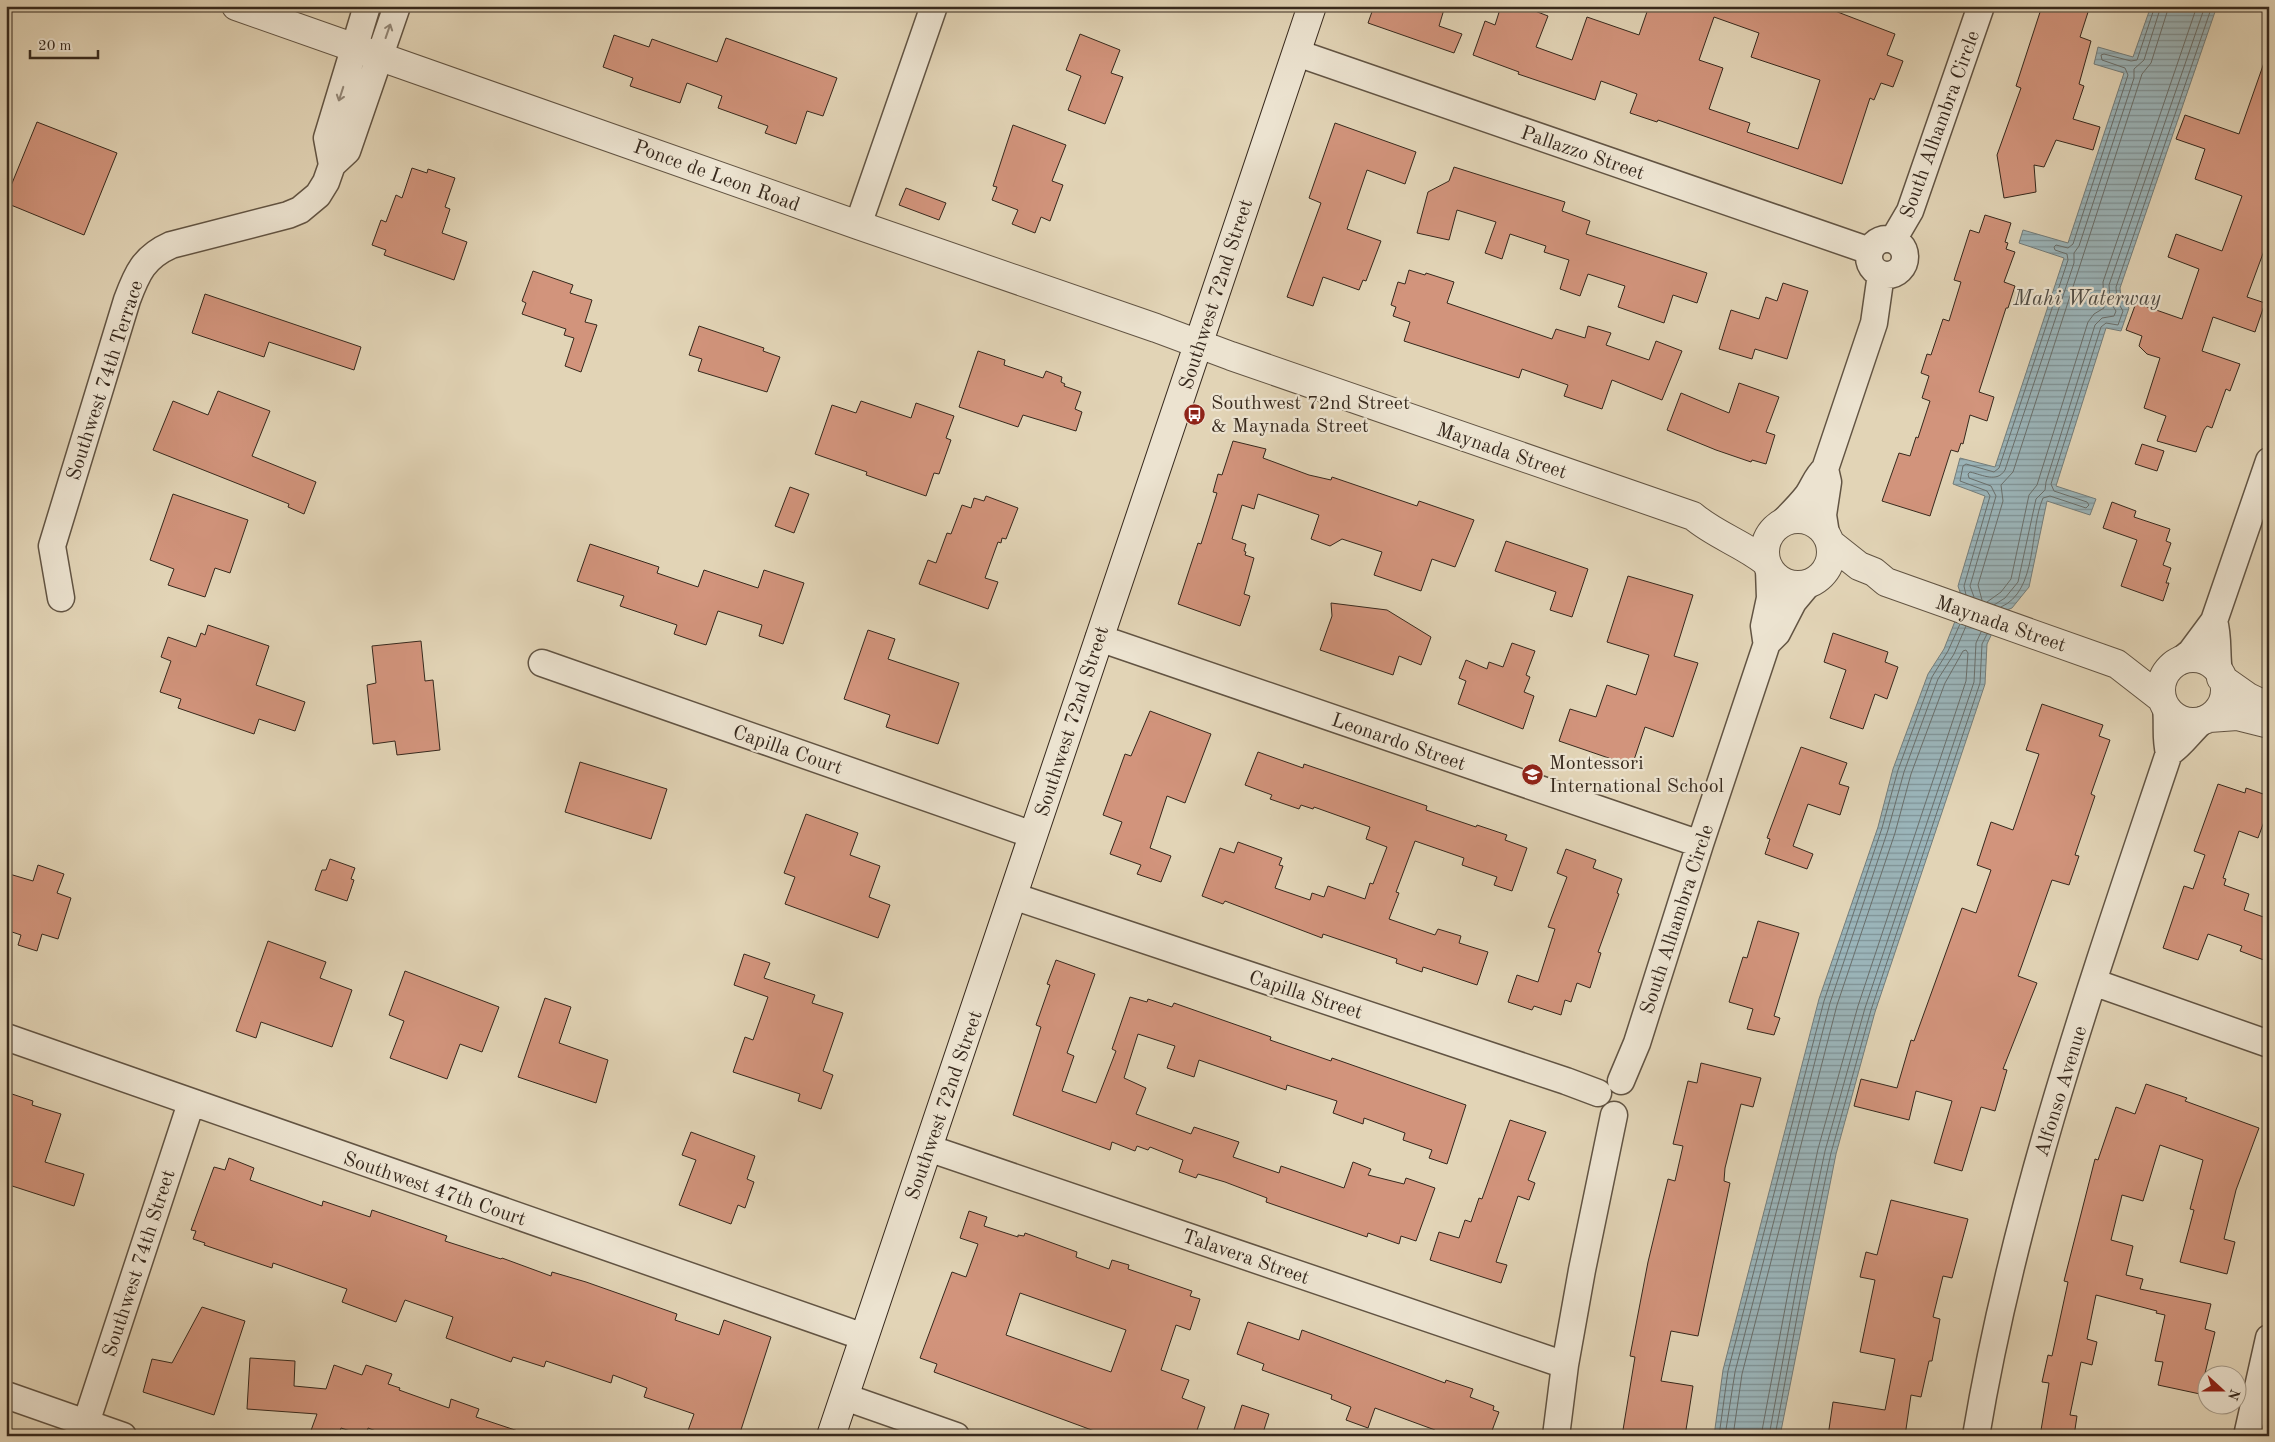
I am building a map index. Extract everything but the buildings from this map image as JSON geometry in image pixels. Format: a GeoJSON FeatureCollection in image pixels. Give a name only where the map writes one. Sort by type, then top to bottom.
{"type":"FeatureCollection","features":[{"type":"Feature","properties":{"kind":"street","name":"Ponce de Leon Road"},"geometry":{"type":"LineString","coordinates":[[236,6],[1198,344]]}},
{"type":"Feature","properties":{"kind":"street","name":"Southwest 74th Terrace"},"geometry":{"type":"LineString","coordinates":[[61,598],[52,546],[128,300],[140,270],[147,260],[159,251],[171,246],[288,216],[300,210],[318,195],[332,165],[347,151],[367,52],[367,6]]}},
{"type":"Feature","properties":{"kind":"street","name":"Southwest 74th Terrace"},"geometry":{"type":"LineString","coordinates":[[367,52],[397,6]]}},
{"type":"Feature","properties":{"kind":"street"},"geometry":{"type":"LineString","coordinates":[[858,226],[934,6]]}},
{"type":"Feature","properties":{"kind":"street","name":"Southwest 72nd Street"},"geometry":{"type":"LineString","coordinates":[[831,1436],[1312,6]]}},
{"type":"Feature","properties":{"kind":"street","name":"South Alhambra Circle"},"geometry":{"type":"LineString","coordinates":[[1876,263],[1877,242],[1888,239],[1893,240],[1910,211],[1976,8]]}},
{"type":"Feature","properties":{"kind":"street","name":"Pallazzo Street"},"geometry":{"type":"LineString","coordinates":[[1297,53],[1876,263]]}},
{"type":"Feature","properties":{"kind":"street"},"geometry":{"type":"LineString","coordinates":[[1825,469],[1828,482],[1824,515],[1830,562],[1813,581],[1797,586],[1786,583],[1776,578],[1767,565],[1765,543],[1780,524],[1799,506],[1815,478],[1825,469],[1874,323],[1876,263]]}},
{"type":"Feature","properties":{"kind":"street","name":"Maynada Street"},"geometry":{"type":"LineString","coordinates":[[1198,344],[1693,516],[1705,527],[1738,542],[1767,565]]}},
{"type":"Feature","properties":{"kind":"street"},"geometry":{"type":"LineString","coordinates":[[2269,461],[2214,621],[2191,652],[2164,675],[2161,685],[2164,703],[2179,719],[2189,722],[2237,716],[2269,724]]}},
{"type":"Feature","properties":{"kind":"street","name":"Maynada Street"},"geometry":{"type":"LineString","coordinates":[[1693,516],[1710,514],[1755,527],[1780,524]]}},
{"type":"Feature","properties":{"kind":"street"},"geometry":{"type":"LineString","coordinates":[[1780,524],[1793,518],[1812,521],[1828,539]]}},
{"type":"Feature","properties":{"kind":"street","name":"Maynada Street"},"geometry":{"type":"LineString","coordinates":[[1828,539],[1859,566],[1874,572],[1886,582],[2118,664],[2164,703]]}},
{"type":"Feature","properties":{"kind":"street","name":"South Alhambra Circle"},"geometry":{"type":"LineString","coordinates":[[1767,565],[1770,592],[1764,626],[1767,642]]}},
{"type":"Feature","properties":{"kind":"street","name":"Maynada Street"},"geometry":{"type":"LineString","coordinates":[[1813,581],[1850,578],[1870,583],[1886,582]]}},
{"type":"Feature","properties":{"kind":"street","name":"South Alhambra Circle"},"geometry":{"type":"LineString","coordinates":[[1621,1081],[1637,1043],[1767,642],[1777,632],[1793,602],[1813,581]]}},
{"type":"Feature","properties":{"kind":"street"},"geometry":{"type":"LineString","coordinates":[[2206,719],[2217,711],[2222,703],[2224,692],[2216,658],[2217,632],[2214,621]]}},
{"type":"Feature","properties":{"kind":"street","name":"Leonardo Street"},"geometry":{"type":"LineString","coordinates":[[1099,638],[1700,844]]}},
{"type":"Feature","properties":{"kind":"street"},"geometry":{"type":"LineString","coordinates":[[2177,663],[2190,658],[2201,659],[2211,664],[2220,675],[2248,697],[2269,707]]}},
{"type":"Feature","properties":{"kind":"street","name":"Maynada Street"},"geometry":{"type":"LineString","coordinates":[[2118,664],[2131,662],[2177,663]]}},
{"type":"Feature","properties":{"kind":"street","name":"Capilla Court"},"geometry":{"type":"LineString","coordinates":[[542,663],[1033,835]]}},
{"type":"Feature","properties":{"kind":"street","name":"Alfonso Avenue"},"geometry":{"type":"LineString","coordinates":[[1976,1436],[1990,1356],[2017,1239],[2093,982],[2169,753],[2166,742],[2164,703]]}},
{"type":"Feature","properties":{"kind":"street","name":"Alfonso Avenue"},"geometry":{"type":"LineString","coordinates":[[2169,753],[2178,747],[2184,738],[2206,719]]}},
{"type":"Feature","properties":{"kind":"street","name":"Capilla Street"},"geometry":{"type":"LineString","coordinates":[[1013,896],[1598,1093]]}},
{"type":"Feature","properties":{"kind":"street"},"geometry":{"type":"LineString","coordinates":[[2093,982],[2269,1044]]}},
{"type":"Feature","properties":{"kind":"street","name":"Southwest 47th Court"},"geometry":{"type":"LineString","coordinates":[[6,1037],[190,1103],[864,1337]]}},
{"type":"Feature","properties":{"kind":"street"},"geometry":{"type":"LineString","coordinates":[[1621,1081],[1629,1088],[1632,1098],[1628,1109],[1614,1115],[1600,1108],[1598,1093],[1607,1082],[1621,1081]]}},
{"type":"Feature","properties":{"kind":"street","name":"Southwest 74th Street"},"geometry":{"type":"LineString","coordinates":[[86,1423],[190,1103]]}},
{"type":"Feature","properties":{"kind":"street"},"geometry":{"type":"LineString","coordinates":[[1556,1436],[1565,1365],[1598,1186],[1614,1115]]}},
{"type":"Feature","properties":{"kind":"street","name":"Talavera Street"},"geometry":{"type":"LineString","coordinates":[[928,1148],[1565,1365]]}},
{"type":"Feature","properties":{"kind":"street"},"geometry":{"type":"LineString","coordinates":[[2247,1436],[2269,1338]]}},
{"type":"Feature","properties":{"kind":"street"},"geometry":{"type":"LineString","coordinates":[[6,1395],[123,1436]]}},
{"type":"Feature","properties":{"kind":"street"},"geometry":{"type":"LineString","coordinates":[[845,1397],[956,1436]]}},
{"type":"Feature","properties":{"kind":"water","name":"Mahi Waterway"},"geometry":{"type":"Polygon","coordinates":[[[2151,6],[2217,6],[2120,288],[2121,299],[2129,308],[2121,331],[2106,328],[2056,486],[2096,499],[2090,515],[2047,501],[2029,587],[2012,608],[2002,612],[1987,644],[1985,684],[1875,1012],[1836,1154],[1780,1436],[1714,1436],[1723,1370],[1819,999],[1878,827],[1893,769],[1928,674],[1944,649],[1963,601],[1958,586],[1985,496],[1953,484],[1960,458],[1995,467],[2064,258],[2019,243],[2023,230],[2068,243],[2124,73],[2094,64],[2098,47],[2133,57],[2151,6]]]}},
{"type":"Feature","properties":{"kind":"place","name":"Southwest 72nd Street & Maynada Street"},"geometry":{"type":"Point","coordinates":[1195,414]}},
{"type":"Feature","properties":{"kind":"place","name":"Montessori International School"},"geometry":{"type":"Point","coordinates":[1533,774]}}]}
